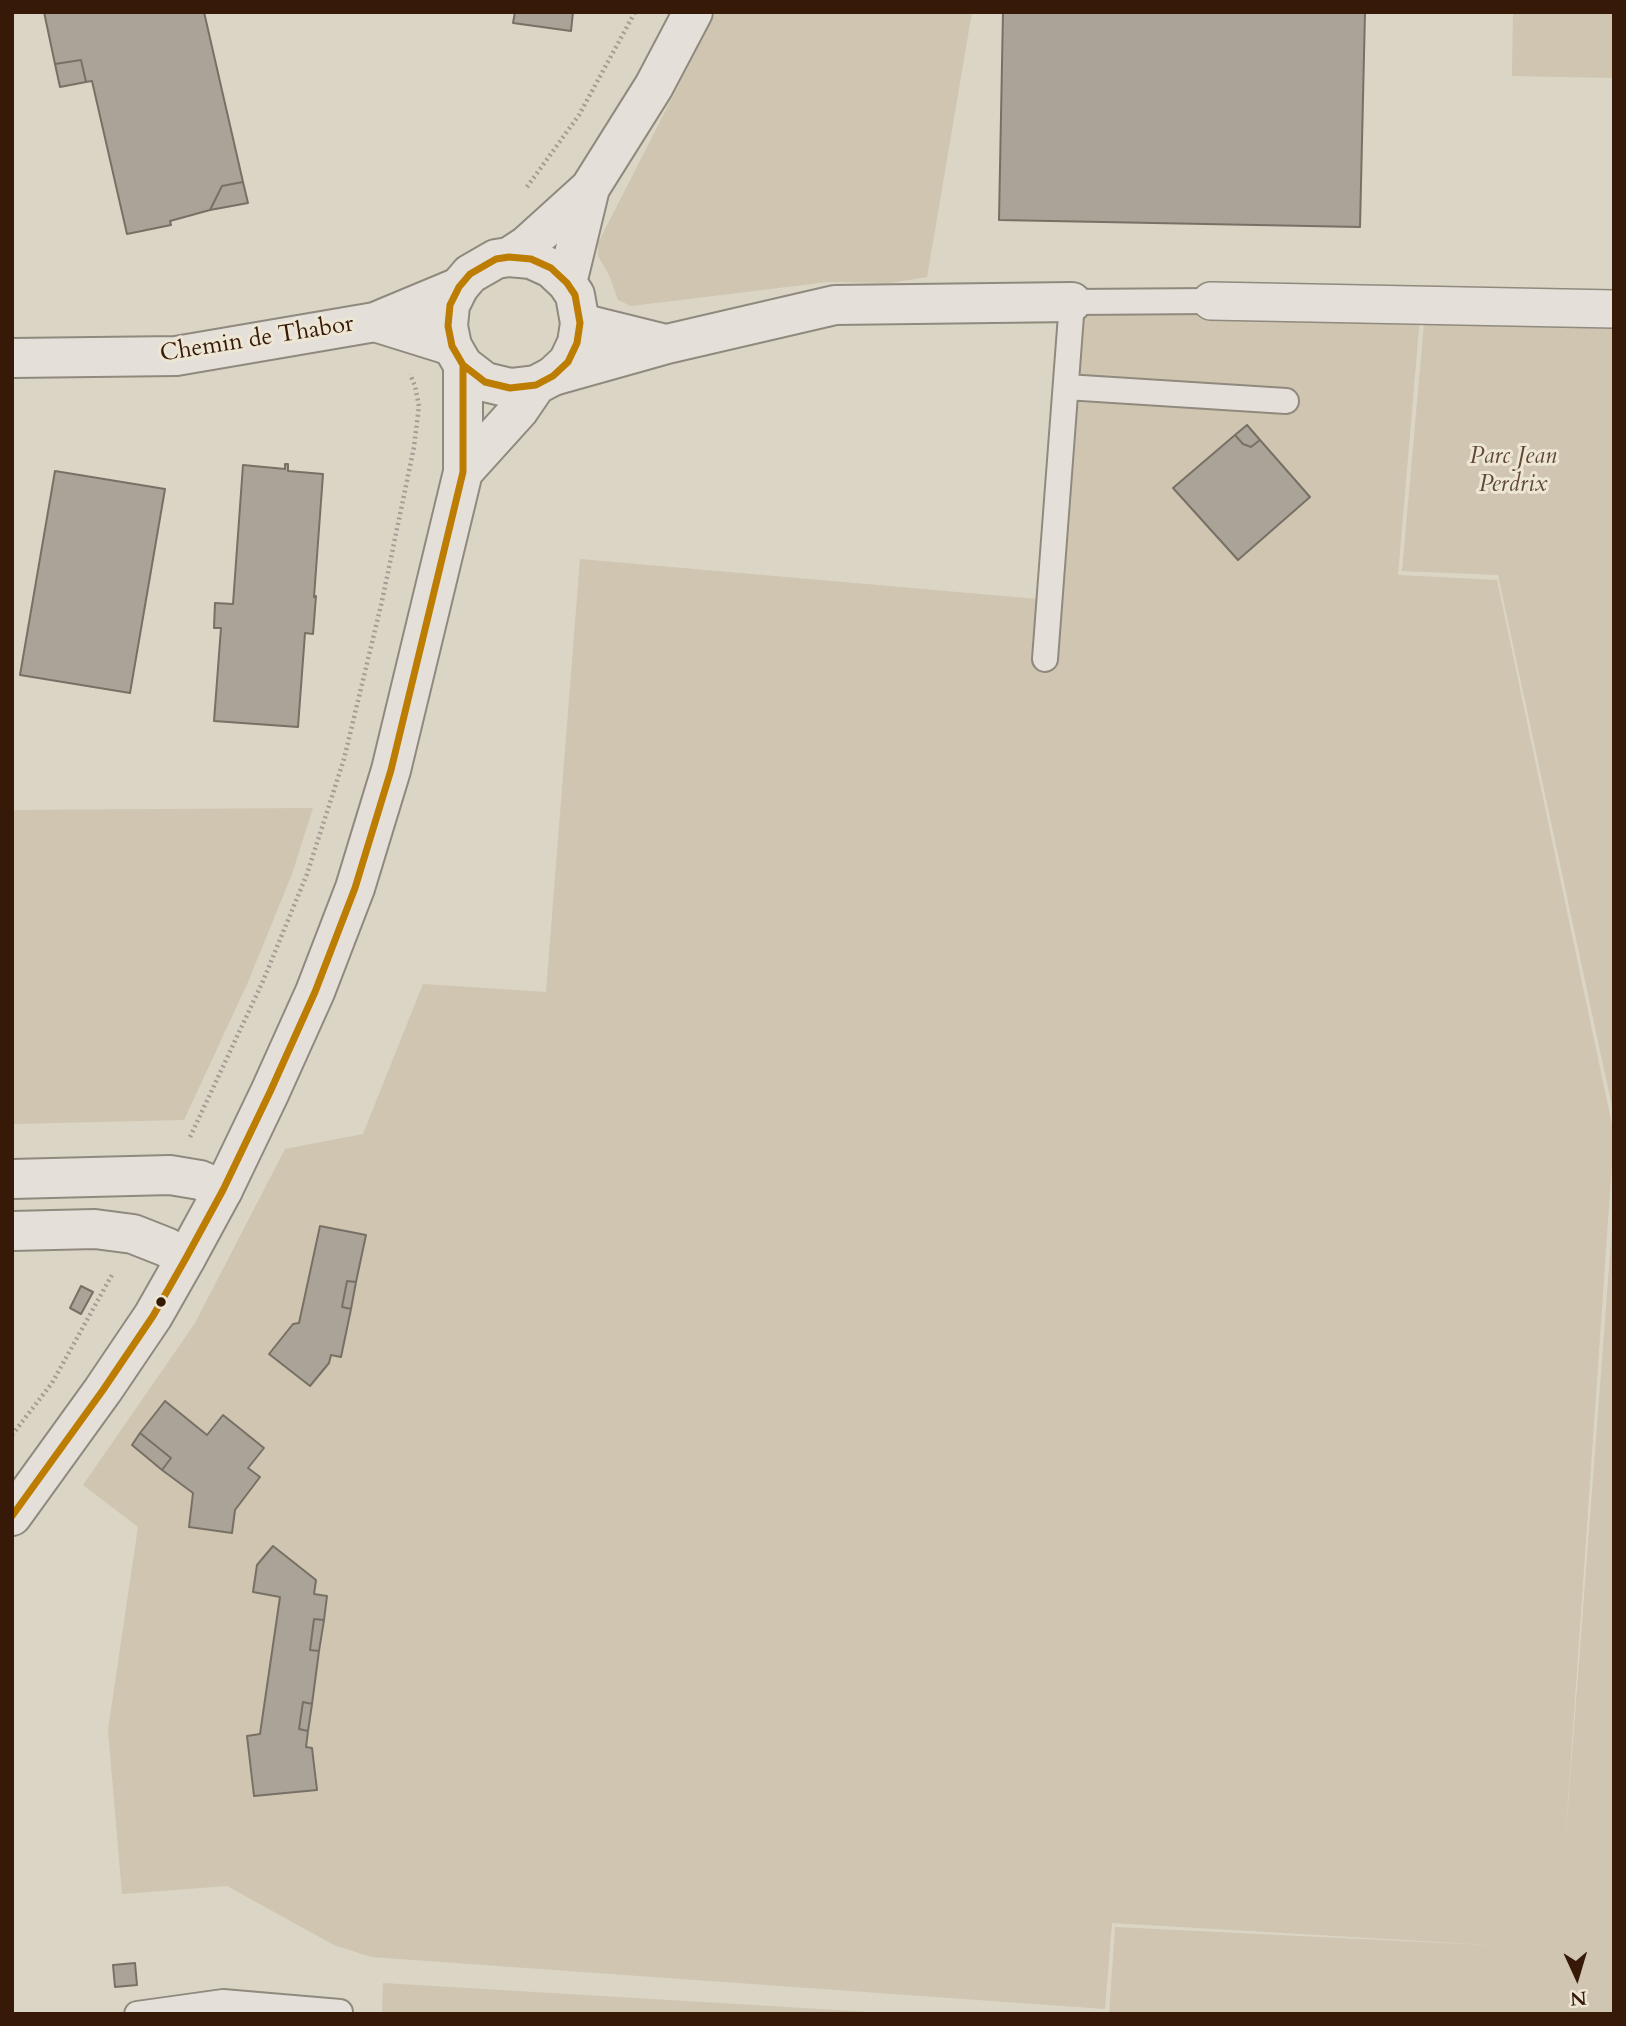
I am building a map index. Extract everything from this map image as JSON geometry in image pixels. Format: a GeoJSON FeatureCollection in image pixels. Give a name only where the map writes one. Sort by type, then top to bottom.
{"type":"FeatureCollection","features":[{"type":"Feature","properties":{"kind":"street"},"geometry":{"type":"LineString","coordinates":[[12,1516],[103,1390],[153,1315],[186,1258],[223,1190],[270,1092],[315,992],[355,888],[391,770],[463,472],[458,356],[448,326],[450,305],[459,287],[470,274],[484,264],[509,257],[526,246],[590,188],[654,86],[693,12]]}},
{"type":"Feature","properties":{"kind":"street"},"geometry":{"type":"LineString","coordinates":[[567,283],[590,188]]}},
{"type":"Feature","properties":{"kind":"street"},"geometry":{"type":"LineString","coordinates":[[463,472],[545,381],[568,362],[577,343],[580,323],[577,302],[567,283],[551,268],[531,259],[509,257]]}},
{"type":"Feature","properties":{"kind":"street","name":"Chemin de Thabor"},"geometry":{"type":"LineString","coordinates":[[12,358],[176,356],[375,322],[459,287]]}},
{"type":"Feature","properties":{"kind":"street"},"geometry":{"type":"LineString","coordinates":[[1210,301],[1614,309]]}},
{"type":"Feature","properties":{"kind":"street"},"geometry":{"type":"LineString","coordinates":[[458,356],[485,382],[510,388],[545,381],[667,344],[835,305],[1072,302]]}},
{"type":"Feature","properties":{"kind":"street","name":"Chemin de Thabor"},"geometry":{"type":"LineString","coordinates":[[375,322],[458,356]]}},
{"type":"Feature","properties":{"kind":"street"},"geometry":{"type":"LineString","coordinates":[[580,323],[667,344]]}},
{"type":"Feature","properties":{"kind":"street"},"geometry":{"type":"LineString","coordinates":[[12,1179],[170,1175],[200,1180],[223,1190]]}},
{"type":"Feature","properties":{"kind":"street"},"geometry":{"type":"LineString","coordinates":[[12,1231],[95,1229],[133,1234],[186,1258]]}},
{"type":"Feature","properties":{"kind":"lane"},"geometry":{"type":"LineString","coordinates":[[1045,659],[1072,302],[1210,301]]}},
{"type":"Feature","properties":{"kind":"lane"},"geometry":{"type":"LineString","coordinates":[[1066,387],[1286,401]]}},
{"type":"Feature","properties":{"kind":"lane"},"geometry":{"type":"LineString","coordinates":[[137,2014],[223,2002],[340,2013]]}},
{"type":"Feature","properties":{"kind":"path"},"geometry":{"type":"LineString","coordinates":[[522,194],[579,115],[635,12]]}},
{"type":"Feature","properties":{"kind":"path"},"geometry":{"type":"LineString","coordinates":[[170,1175],[263,981],[307,874],[344,759],[357,708],[414,447],[419,406],[415,386],[403,360],[375,322]]}},
{"type":"Feature","properties":{"kind":"path"},"geometry":{"type":"LineString","coordinates":[[12,1435],[52,1383],[133,1234]]}},
{"type":"Feature","properties":{"kind":"green space"},"geometry":{"type":"Polygon","coordinates":[[[716,12],[972,12],[927,277],[890,283],[828,282],[631,306],[618,300],[609,275],[598,256],[598,243],[716,12]]]}},
{"type":"Feature","properties":{"kind":"green space"},"geometry":{"type":"Polygon","coordinates":[[[1513,12],[1614,12],[1614,78],[1512,76],[1513,12]]]}},
{"type":"Feature","properties":{"kind":"green space"},"geometry":{"type":"Polygon","coordinates":[[[1072,302],[1421,305],[1398,575],[1497,580],[1614,1134],[1564,1859],[1614,1202],[1614,2014],[1109,2014],[1115,1927],[1506,1946],[1112,1923],[1105,2009],[371,1957],[334,1945],[227,1886],[122,1894],[108,1730],[138,1527],[83,1485],[195,1323],[285,1149],[363,1134],[423,984],[546,992],[580,559],[1049,600],[1072,302]]]}},
{"type":"Feature","properties":{"kind":"green space","name":"Parc Jean Perdrix"},"geometry":{"type":"Polygon","coordinates":[[[1425,312],[1614,322],[1614,1116],[1498,575],[1402,571],[1425,312]]]}},
{"type":"Feature","properties":{"kind":"green space"},"geometry":{"type":"Polygon","coordinates":[[[313,808],[292,874],[248,982],[184,1120],[12,1124],[12,810],[313,808]]]}},
{"type":"Feature","properties":{"kind":"green space"},"geometry":{"type":"Polygon","coordinates":[[[383,1983],[904,2014],[382,2014],[383,1983]]]}},
{"type":"Feature","properties":{"kind":"building"},"geometry":{"type":"Polygon","coordinates":[[[44,12],[204,12],[243,182],[222,186],[210,210],[170,221],[171,225],[127,234],[92,81],[86,82],[81,60],[55,64],[44,12]]]}},
{"type":"Feature","properties":{"kind":"building"},"geometry":{"type":"Polygon","coordinates":[[[515,12],[573,12],[571,31],[513,23],[515,12]]]}},
{"type":"Feature","properties":{"kind":"building"},"geometry":{"type":"Polygon","coordinates":[[[1003,12],[1365,12],[1360,227],[999,220],[1003,12]]]}},
{"type":"Feature","properties":{"kind":"building"},"geometry":{"type":"Polygon","coordinates":[[[81,60],[86,82],[60,87],[55,64],[81,60]]]}},
{"type":"Feature","properties":{"kind":"building"},"geometry":{"type":"Polygon","coordinates":[[[243,182],[248,203],[210,210],[222,186],[243,182]]]}},
{"type":"Feature","properties":{"kind":"building"},"geometry":{"type":"Polygon","coordinates":[[[1247,425],[1260,440],[1251,447],[1243,444],[1235,435],[1247,425]]]}},
{"type":"Feature","properties":{"kind":"building"},"geometry":{"type":"Polygon","coordinates":[[[1235,435],[1243,444],[1251,447],[1260,440],[1310,497],[1238,560],[1173,488],[1235,435]]]}},
{"type":"Feature","properties":{"kind":"building"},"geometry":{"type":"Polygon","coordinates":[[[285,464],[288,464],[288,471],[323,474],[313,634],[305,633],[298,727],[214,721],[221,628],[214,628],[215,603],[233,604],[243,465],[285,469],[285,464]]]}},
{"type":"Feature","properties":{"kind":"building"},"geometry":{"type":"Polygon","coordinates":[[[55,471],[165,489],[130,693],[20,675],[55,471]]]}},
{"type":"Feature","properties":{"kind":"building"},"geometry":{"type":"Polygon","coordinates":[[[320,1226],[366,1235],[356,1282],[347,1281],[342,1307],[351,1309],[341,1357],[331,1355],[329,1363],[310,1386],[269,1354],[293,1324],[299,1323],[320,1226]]]}},
{"type":"Feature","properties":{"kind":"building"},"geometry":{"type":"Polygon","coordinates":[[[347,1281],[356,1282],[351,1309],[342,1307],[347,1281]]]}},
{"type":"Feature","properties":{"kind":"building"},"geometry":{"type":"Polygon","coordinates":[[[81,1286],[93,1292],[81,1314],[70,1308],[81,1286]]]}},
{"type":"Feature","properties":{"kind":"building"},"geometry":{"type":"Polygon","coordinates":[[[165,1401],[207,1435],[223,1415],[264,1448],[248,1468],[260,1477],[235,1510],[232,1533],[189,1527],[193,1493],[162,1470],[171,1458],[140,1433],[165,1401]]]}},
{"type":"Feature","properties":{"kind":"building"},"geometry":{"type":"Polygon","coordinates":[[[140,1433],[171,1458],[162,1470],[132,1445],[140,1433]]]}},
{"type":"Feature","properties":{"kind":"building"},"geometry":{"type":"Polygon","coordinates":[[[273,1546],[316,1580],[314,1594],[327,1596],[324,1620],[314,1619],[310,1650],[319,1651],[312,1704],[303,1702],[299,1729],[308,1731],[306,1747],[312,1748],[317,1790],[254,1796],[247,1736],[260,1734],[280,1597],[253,1592],[257,1565],[273,1546]]]}},
{"type":"Feature","properties":{"kind":"building"},"geometry":{"type":"Polygon","coordinates":[[[314,1619],[324,1620],[319,1651],[310,1650],[314,1619]]]}},
{"type":"Feature","properties":{"kind":"building"},"geometry":{"type":"Polygon","coordinates":[[[303,1702],[312,1704],[308,1731],[299,1729],[303,1702]]]}},
{"type":"Feature","properties":{"kind":"building"},"geometry":{"type":"Polygon","coordinates":[[[135,1963],[137,1985],[115,1987],[113,1965],[135,1963]]]}},
{"type":"Feature","properties":{"kind":"transit line"},"geometry":{"type":"LineString","coordinates":[[12,1516],[153,1316],[186,1258],[223,1190],[270,1092],[315,992],[355,888],[391,770],[463,472],[463,365],[452,346],[448,326],[450,305],[459,287],[470,274],[496,259],[531,259],[551,268],[567,283],[575,295],[580,323],[577,343],[568,362],[553,376],[536,385],[510,388],[485,382],[463,365]]}}]}
